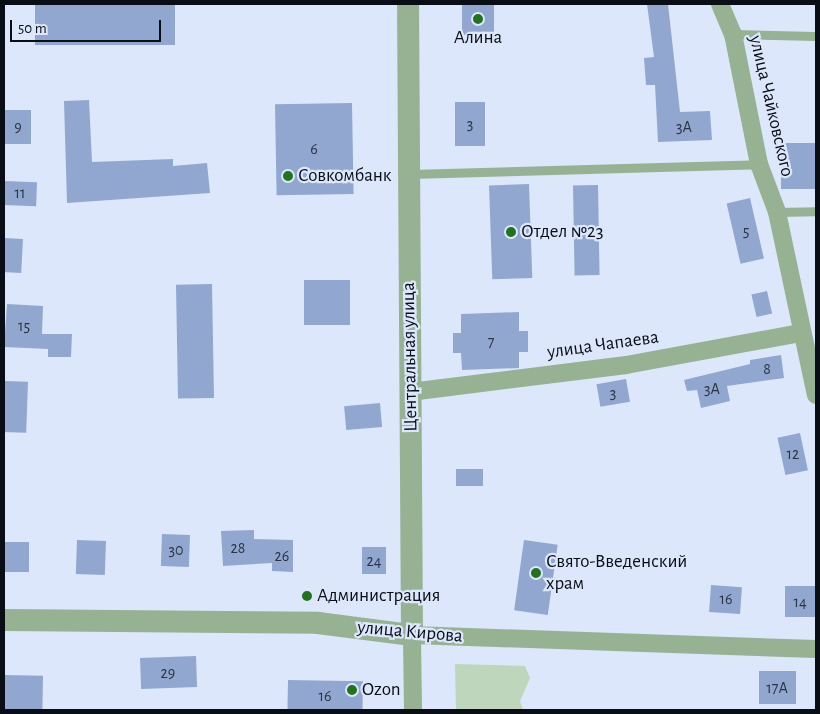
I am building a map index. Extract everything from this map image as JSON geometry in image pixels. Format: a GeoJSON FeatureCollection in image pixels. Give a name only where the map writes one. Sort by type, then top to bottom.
{"type":"FeatureCollection","features":[{"type":"Feature","properties":{"kind":"street","name":"Центральная улица"},"geometry":{"type":"LineString","coordinates":[[408,4],[413,710]]}},
{"type":"Feature","properties":{"kind":"street","name":"улица Чайковского"},"geometry":{"type":"LineString","coordinates":[[720,4],[733,34],[760,164],[777,212],[801,333],[816,394]]}},
{"type":"Feature","properties":{"kind":"street","name":"улица Чапаева"},"geometry":{"type":"LineString","coordinates":[[410,392],[626,365],[801,333]]}},
{"type":"Feature","properties":{"kind":"street","name":"улица Кирова"},"geometry":{"type":"LineString","coordinates":[[4,620],[318,623],[412,635],[816,649]]}},
{"type":"Feature","properties":{"kind":"lane"},"geometry":{"type":"LineString","coordinates":[[733,34],[816,36]]}},
{"type":"Feature","properties":{"kind":"lane"},"geometry":{"type":"LineString","coordinates":[[410,174],[760,164]]}},
{"type":"Feature","properties":{"kind":"lane"},"geometry":{"type":"LineString","coordinates":[[777,212],[816,211]]}},
{"type":"Feature","properties":{"kind":"green space"},"geometry":{"type":"Polygon","coordinates":[[[455,664],[525,666],[530,678],[520,701],[523,710],[456,710],[455,664]]]}},
{"type":"Feature","properties":{"kind":"building"},"geometry":{"type":"Polygon","coordinates":[[[35,4],[175,4],[175,45],[35,45],[35,4]]]}},
{"type":"Feature","properties":{"kind":"building","name":"Алина"},"geometry":{"type":"Polygon","coordinates":[[[462,4],[494,4],[494,35],[462,35],[462,4]]]}},
{"type":"Feature","properties":{"kind":"building"},"geometry":{"type":"Polygon","coordinates":[[[647,4],[668,4],[680,112],[710,111],[712,140],[658,142],[655,85],[646,85],[644,58],[654,57],[647,4]]]}},
{"type":"Feature","properties":{"kind":"building"},"geometry":{"type":"Polygon","coordinates":[[[89,100],[92,162],[173,159],[173,166],[207,163],[210,193],[67,203],[64,101],[89,100]]]}},
{"type":"Feature","properties":{"kind":"building"},"geometry":{"type":"Polygon","coordinates":[[[455,102],[485,102],[485,146],[455,146],[455,102]]]}},
{"type":"Feature","properties":{"kind":"building"},"geometry":{"type":"Polygon","coordinates":[[[352,103],[354,194],[277,195],[275,104],[352,103]]]}},
{"type":"Feature","properties":{"kind":"building"},"geometry":{"type":"Polygon","coordinates":[[[5,110],[31,110],[31,144],[5,144],[5,110]]]}},
{"type":"Feature","properties":{"kind":"building"},"geometry":{"type":"Polygon","coordinates":[[[781,143],[816,143],[816,189],[781,189],[781,143]]]}},
{"type":"Feature","properties":{"kind":"building"},"geometry":{"type":"Polygon","coordinates":[[[4,181],[37,182],[36,206],[4,205],[4,181]]]}},
{"type":"Feature","properties":{"kind":"building","name":"Отдел №23"},"geometry":{"type":"Polygon","coordinates":[[[529,184],[532,278],[492,279],[489,185],[529,184]]]}},
{"type":"Feature","properties":{"kind":"building"},"geometry":{"type":"Polygon","coordinates":[[[573,185],[598,185],[600,275],[575,275],[573,185]]]}},
{"type":"Feature","properties":{"kind":"building"},"geometry":{"type":"Polygon","coordinates":[[[750,198],[764,258],[741,264],[727,203],[750,198]]]}},
{"type":"Feature","properties":{"kind":"building"},"geometry":{"type":"Polygon","coordinates":[[[4,238],[23,239],[21,273],[4,272],[4,238]]]}},
{"type":"Feature","properties":{"kind":"building"},"geometry":{"type":"Polygon","coordinates":[[[304,280],[350,280],[350,325],[304,325],[304,280]]]}},
{"type":"Feature","properties":{"kind":"building"},"geometry":{"type":"Polygon","coordinates":[[[212,284],[214,398],[178,399],[176,285],[212,284]]]}},
{"type":"Feature","properties":{"kind":"building"},"geometry":{"type":"Polygon","coordinates":[[[767,291],[772,313],[757,317],[751,295],[767,291]]]}},
{"type":"Feature","properties":{"kind":"building"},"geometry":{"type":"Polygon","coordinates":[[[7,304],[43,306],[42,334],[72,334],[71,357],[48,357],[48,349],[4,347],[7,304]]]}},
{"type":"Feature","properties":{"kind":"building"},"geometry":{"type":"Polygon","coordinates":[[[519,312],[519,331],[528,331],[528,352],[519,352],[519,368],[462,370],[461,353],[453,353],[453,333],[461,333],[461,314],[519,312]]]}},
{"type":"Feature","properties":{"kind":"building"},"geometry":{"type":"Polygon","coordinates":[[[781,355],[784,378],[727,386],[730,401],[701,408],[697,390],[687,391],[684,380],[750,364],[750,360],[781,355]]]}},
{"type":"Feature","properties":{"kind":"building"},"geometry":{"type":"Polygon","coordinates":[[[626,379],[630,402],[600,407],[596,384],[626,379]]]}},
{"type":"Feature","properties":{"kind":"building"},"geometry":{"type":"Polygon","coordinates":[[[4,381],[28,382],[26,433],[4,432],[4,381]]]}},
{"type":"Feature","properties":{"kind":"building"},"geometry":{"type":"Polygon","coordinates":[[[380,403],[382,427],[346,430],[344,406],[380,403]]]}},
{"type":"Feature","properties":{"kind":"building"},"geometry":{"type":"Polygon","coordinates":[[[800,433],[808,470],[785,475],[778,438],[800,433]]]}},
{"type":"Feature","properties":{"kind":"building"},"geometry":{"type":"Polygon","coordinates":[[[456,469],[483,469],[483,486],[456,486],[456,469]]]}},
{"type":"Feature","properties":{"kind":"building"},"geometry":{"type":"Polygon","coordinates":[[[254,530],[254,539],[293,540],[293,572],[272,571],[272,563],[223,566],[221,531],[254,530]]]}},
{"type":"Feature","properties":{"kind":"building"},"geometry":{"type":"Polygon","coordinates":[[[162,534],[190,535],[189,567],[161,566],[162,534]]]}},
{"type":"Feature","properties":{"kind":"building"},"geometry":{"type":"Polygon","coordinates":[[[77,540],[106,541],[105,575],[76,574],[77,540]]]}},
{"type":"Feature","properties":{"kind":"building","name":"Свято-Введенский храм"},"geometry":{"type":"Polygon","coordinates":[[[524,540],[558,545],[548,615],[514,610],[524,540]]]}},
{"type":"Feature","properties":{"kind":"building"},"geometry":{"type":"Polygon","coordinates":[[[4,542],[29,542],[29,572],[4,572],[4,542]]]}},
{"type":"Feature","properties":{"kind":"building"},"geometry":{"type":"Polygon","coordinates":[[[362,547],[386,547],[386,574],[362,574],[362,547]]]}},
{"type":"Feature","properties":{"kind":"building"},"geometry":{"type":"Polygon","coordinates":[[[711,585],[742,587],[740,614],[709,612],[711,585]]]}},
{"type":"Feature","properties":{"kind":"building"},"geometry":{"type":"Polygon","coordinates":[[[785,586],[816,586],[816,617],[785,617],[785,586]]]}},
{"type":"Feature","properties":{"kind":"building"},"geometry":{"type":"Polygon","coordinates":[[[196,656],[197,687],[141,689],[140,658],[196,656]]]}},
{"type":"Feature","properties":{"kind":"building"},"geometry":{"type":"Polygon","coordinates":[[[759,671],[796,671],[796,704],[759,704],[759,671]]]}},
{"type":"Feature","properties":{"kind":"building"},"geometry":{"type":"Polygon","coordinates":[[[4,675],[43,676],[42,710],[4,710],[4,675]]]}},
{"type":"Feature","properties":{"kind":"building"},"geometry":{"type":"Polygon","coordinates":[[[288,680],[363,681],[362,710],[287,710],[288,680]]]}},
{"type":"Feature","properties":{"kind":"place","name":"Алина"},"geometry":{"type":"Point","coordinates":[478,19]}},
{"type":"Feature","properties":{"kind":"place","name":"Совкомбанк"},"geometry":{"type":"Point","coordinates":[288,176]}},
{"type":"Feature","properties":{"kind":"place","name":"Отдел №23"},"geometry":{"type":"Point","coordinates":[511,232]}},
{"type":"Feature","properties":{"kind":"place","name":"Свято-Введенский храм"},"geometry":{"type":"Point","coordinates":[536,573]}},
{"type":"Feature","properties":{"kind":"place","name":"Администрация"},"geometry":{"type":"Point","coordinates":[307,596]}},
{"type":"Feature","properties":{"kind":"place","name":"Ozon"},"geometry":{"type":"Point","coordinates":[352,690]}}]}
